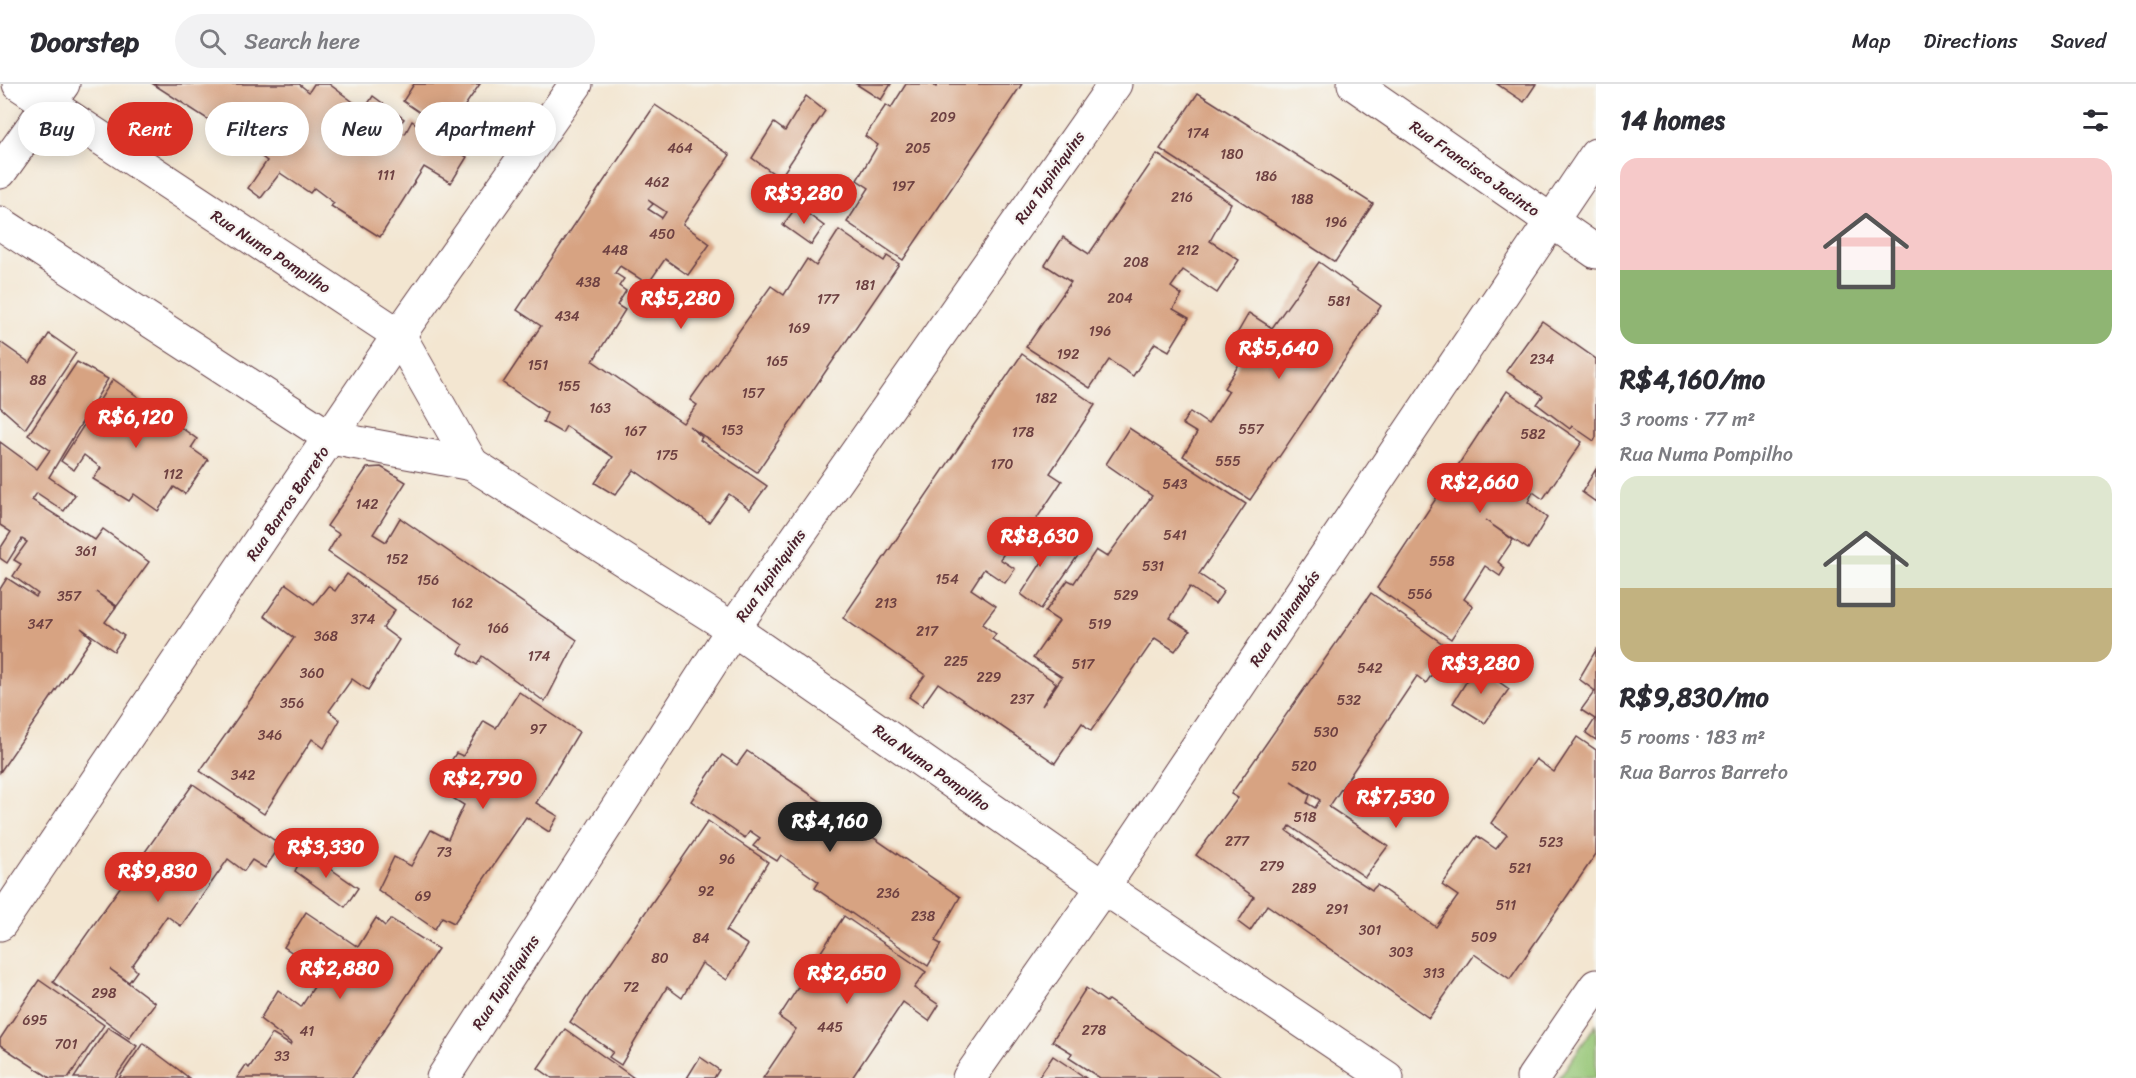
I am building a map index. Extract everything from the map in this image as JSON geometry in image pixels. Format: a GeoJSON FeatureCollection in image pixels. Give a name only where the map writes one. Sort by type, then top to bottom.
{"type":"FeatureCollection","features":[{"type":"Feature","properties":{"kind":"street","name":"Rua Numa Pompilho"},"geometry":{"type":"LineString","coordinates":[[19,84],[55,94],[399,335],[472,464]]}},
{"type":"Feature","properties":{"kind":"street","name":"Rua Barros Barreto"},"geometry":{"type":"LineString","coordinates":[[0,924],[399,335],[576,84]]}},
{"type":"Feature","properties":{"kind":"street","name":"Rua Tupiniquins"},"geometry":{"type":"LineString","coordinates":[[443,1078],[733,629],[1115,84]]}},
{"type":"Feature","properties":{"kind":"street","name":"Rua Francisco Jacinto"},"geometry":{"type":"LineString","coordinates":[[1354,84],[1596,252]]}},
{"type":"Feature","properties":{"kind":"street"},"geometry":{"type":"LineString","coordinates":[[0,172],[55,94]]}},
{"type":"Feature","properties":{"kind":"street","name":"Rua Tupinambás"},"geometry":{"type":"LineString","coordinates":[[969,1078],[1103,887],[1596,155]]}},
{"type":"Feature","properties":{"kind":"street","name":"Rua Numa Pompilho"},"geometry":{"type":"LineString","coordinates":[[0,223],[331,438],[472,464],[733,629],[1103,887],[1387,1078]]}},
{"type":"Feature","properties":{"kind":"street"},"geometry":{"type":"LineString","coordinates":[[1533,1078],[1596,986]]}},
{"type":"Feature","properties":{"kind":"green space"},"geometry":{"type":"Polygon","coordinates":[[[1596,1024],[1596,1078],[1559,1078],[1596,1024]]]}},
{"type":"Feature","properties":{"kind":"building"},"geometry":{"type":"Polygon","coordinates":[[[153,84],[299,84],[309,92],[314,84],[329,84],[353,102],[321,102],[321,156],[403,156],[403,132],[405,134],[412,121],[415,123],[415,156],[467,157],[451,183],[424,167],[380,237],[331,206],[334,203],[314,188],[310,193],[280,173],[261,198],[248,188],[267,161],[260,156],[309,156],[309,102],[205,102],[205,117],[193,110],[193,102],[181,102],[153,84]]]}},
{"type":"Feature","properties":{"kind":"building"},"geometry":{"type":"Polygon","coordinates":[[[414,84],[480,84],[467,102],[415,102],[415,109],[403,101],[414,84]]]}},
{"type":"Feature","properties":{"kind":"building"},"geometry":{"type":"Polygon","coordinates":[[[856,84],[891,84],[881,100],[856,84]]]}},
{"type":"Feature","properties":{"kind":"building"},"geometry":{"type":"Polygon","coordinates":[[[906,84],[931,84],[936,87],[938,84],[1022,84],[903,260],[847,222],[869,188],[857,180],[878,145],[865,136],[886,105],[891,108],[906,84]]]}},
{"type":"Feature","properties":{"kind":"building"},"geometry":{"type":"Polygon","coordinates":[[[1497,84],[1536,84],[1524,102],[1497,84]]]}},
{"type":"Feature","properties":{"kind":"building"},"geometry":{"type":"Polygon","coordinates":[[[1198,93],[1373,204],[1335,262],[1160,149],[1198,93]]]}},
{"type":"Feature","properties":{"kind":"building"},"geometry":{"type":"Polygon","coordinates":[[[373,96],[381,102],[369,102],[373,96]]]}},
{"type":"Feature","properties":{"kind":"building"},"geometry":{"type":"Polygon","coordinates":[[[806,96],[825,111],[780,178],[752,158],[774,123],[785,131],[806,96]]]}},
{"type":"Feature","properties":{"kind":"building"},"geometry":{"type":"Polygon","coordinates":[[[655,105],[730,155],[683,224],[710,244],[688,275],[665,259],[648,284],[620,266],[615,273],[624,279],[619,286],[626,291],[617,305],[625,310],[593,361],[683,423],[697,405],[690,400],[771,286],[784,295],[807,259],[816,266],[839,230],[884,261],[887,256],[899,264],[757,472],[689,426],[702,437],[700,440],[767,486],[750,509],[729,494],[709,522],[634,470],[615,495],[595,483],[613,457],[566,426],[562,433],[543,422],[547,413],[503,383],[541,326],[517,310],[655,105]],[[648,200],[653,204],[648,209],[662,218],[666,212],[648,200]]]}},
{"type":"Feature","properties":{"kind":"building"},"geometry":{"type":"Polygon","coordinates":[[[1157,154],[1231,203],[1210,241],[1239,260],[1217,293],[1183,270],[1171,287],[1182,295],[1173,309],[1189,318],[1169,351],[1155,343],[1133,376],[1109,360],[1090,388],[1026,347],[1071,282],[1045,265],[1063,237],[1089,254],[1157,154]]]}},
{"type":"Feature","properties":{"kind":"building"},"geometry":{"type":"Polygon","coordinates":[[[797,206],[824,226],[811,245],[783,225],[797,206]]]}},
{"type":"Feature","properties":{"kind":"building"},"geometry":{"type":"Polygon","coordinates":[[[1319,262],[1381,306],[1250,500],[1183,456],[1197,433],[1182,424],[1190,412],[1208,424],[1229,391],[1224,388],[1245,355],[1230,346],[1249,313],[1272,328],[1319,262]]]}},
{"type":"Feature","properties":{"kind":"building"},"geometry":{"type":"Polygon","coordinates":[[[1542,321],[1596,359],[1596,437],[1594,441],[1572,426],[1570,429],[1537,404],[1543,396],[1506,371],[1542,321]]]}},
{"type":"Feature","properties":{"kind":"building"},"geometry":{"type":"Polygon","coordinates":[[[49,334],[76,353],[25,429],[0,407],[0,342],[30,363],[49,334]]]}},
{"type":"Feature","properties":{"kind":"building"},"geometry":{"type":"Polygon","coordinates":[[[1022,354],[1095,405],[1050,473],[1062,481],[1019,545],[1013,541],[1000,559],[1015,569],[1005,583],[984,569],[971,589],[996,606],[982,624],[996,634],[992,639],[1056,683],[1042,706],[1062,677],[1033,658],[1059,621],[1045,612],[1068,580],[1074,583],[1096,550],[1107,557],[1152,496],[1106,464],[1129,428],[1246,504],[1199,574],[1224,591],[1215,604],[1190,587],[1170,618],[1190,631],[1175,651],[1155,638],[1091,731],[1082,723],[1055,763],[938,683],[922,706],[909,697],[925,675],[843,618],[1022,354]]]}},
{"type":"Feature","properties":{"kind":"building"},"geometry":{"type":"Polygon","coordinates":[[[77,362],[108,379],[49,477],[75,495],[64,511],[37,493],[32,500],[95,540],[103,529],[149,562],[117,606],[96,592],[116,607],[105,622],[124,636],[114,651],[81,628],[92,638],[0,772],[0,589],[7,578],[36,597],[38,594],[13,576],[21,564],[14,560],[27,542],[22,539],[7,563],[0,558],[0,549],[11,532],[0,525],[0,442],[37,469],[50,450],[28,435],[77,362]]]}},
{"type":"Feature","properties":{"kind":"building"},"geometry":{"type":"Polygon","coordinates":[[[113,379],[197,439],[191,448],[208,460],[185,494],[174,487],[158,511],[134,494],[129,501],[93,479],[101,468],[84,455],[74,470],[61,461],[113,379]]]}},
{"type":"Feature","properties":{"kind":"building"},"geometry":{"type":"Polygon","coordinates":[[[1507,391],[1582,442],[1543,499],[1533,492],[1528,502],[1547,518],[1528,549],[1485,520],[1513,540],[1498,562],[1505,568],[1500,576],[1485,566],[1464,599],[1473,606],[1451,639],[1377,588],[1507,391]]]}},
{"type":"Feature","properties":{"kind":"building"},"geometry":{"type":"Polygon","coordinates":[[[381,467],[406,482],[373,534],[386,542],[400,518],[577,640],[545,702],[482,656],[477,665],[459,653],[463,645],[328,552],[339,534],[327,526],[367,468],[381,467]]]}},
{"type":"Feature","properties":{"kind":"building"},"geometry":{"type":"Polygon","coordinates":[[[1596,469],[1596,502],[1582,492],[1596,469]]]}},
{"type":"Feature","properties":{"kind":"building"},"geometry":{"type":"Polygon","coordinates":[[[1064,528],[1086,544],[1041,609],[1021,594],[1064,528]]]}},
{"type":"Feature","properties":{"kind":"building"},"geometry":{"type":"Polygon","coordinates":[[[347,574],[395,610],[383,628],[399,640],[368,690],[352,679],[329,711],[340,720],[324,748],[312,739],[264,814],[200,771],[294,638],[264,616],[286,584],[314,604],[328,586],[335,591],[347,574]]]}},
{"type":"Feature","properties":{"kind":"building"},"geometry":{"type":"Polygon","coordinates":[[[1371,593],[1450,649],[1426,683],[1417,676],[1329,807],[1388,846],[1365,877],[1290,826],[1287,831],[1372,890],[1377,885],[1436,927],[1458,896],[1442,885],[1477,836],[1496,849],[1507,835],[1491,823],[1536,759],[1554,772],[1577,737],[1596,750],[1596,854],[1510,979],[1474,954],[1429,1018],[1267,905],[1250,931],[1238,922],[1254,897],[1196,855],[1238,798],[1231,794],[1371,593]],[[1291,781],[1310,795],[1307,803],[1315,808],[1320,800],[1291,781]]]}},
{"type":"Feature","properties":{"kind":"building"},"geometry":{"type":"Polygon","coordinates":[[[1596,650],[1596,740],[1586,733],[1595,719],[1581,710],[1595,691],[1579,679],[1596,650]]]}},
{"type":"Feature","properties":{"kind":"building"},"geometry":{"type":"Polygon","coordinates":[[[1476,666],[1509,689],[1485,723],[1453,703],[1476,666]]]}},
{"type":"Feature","properties":{"kind":"building"},"geometry":{"type":"Polygon","coordinates":[[[519,692],[579,732],[536,803],[558,816],[549,832],[526,817],[454,923],[442,917],[435,929],[378,890],[394,857],[411,866],[431,830],[448,839],[464,805],[435,787],[456,753],[463,756],[484,721],[496,728],[519,692]]]}},
{"type":"Feature","properties":{"kind":"building"},"geometry":{"type":"Polygon","coordinates":[[[747,751],[960,897],[935,941],[941,944],[928,966],[815,888],[819,882],[781,855],[777,861],[753,846],[760,838],[750,831],[745,838],[691,801],[722,755],[737,765],[747,751]]]}},
{"type":"Feature","properties":{"kind":"building"},"geometry":{"type":"Polygon","coordinates":[[[193,784],[281,845],[265,868],[252,860],[244,871],[228,859],[181,926],[167,916],[132,966],[137,971],[129,982],[110,969],[155,1003],[129,1038],[53,982],[193,784]]]}},
{"type":"Feature","properties":{"kind":"building"},"geometry":{"type":"Polygon","coordinates":[[[708,821],[768,862],[726,931],[748,945],[727,980],[702,963],[682,998],[667,987],[621,1065],[609,1057],[613,1052],[570,1022],[708,821]]]}},
{"type":"Feature","properties":{"kind":"building"},"geometry":{"type":"Polygon","coordinates":[[[305,851],[358,888],[345,907],[295,871],[305,851]]]}},
{"type":"Feature","properties":{"kind":"building"},"geometry":{"type":"Polygon","coordinates":[[[306,912],[358,947],[376,918],[385,926],[391,919],[438,949],[352,1078],[237,1078],[246,1065],[249,1068],[272,1034],[290,1045],[291,1043],[260,1019],[278,990],[301,1007],[323,973],[284,947],[306,912]]]}},
{"type":"Feature","properties":{"kind":"building"},"geometry":{"type":"Polygon","coordinates":[[[844,916],[926,972],[914,988],[939,1005],[929,1021],[903,1002],[852,1078],[763,1078],[796,1029],[779,1017],[844,916]]]}},
{"type":"Feature","properties":{"kind":"building"},"geometry":{"type":"Polygon","coordinates":[[[39,980],[104,1025],[68,1078],[50,1078],[0,1045],[0,1039],[39,980]]]}},
{"type":"Feature","properties":{"kind":"building"},"geometry":{"type":"Polygon","coordinates":[[[1086,988],[1106,1002],[1108,1000],[1221,1078],[1100,1078],[1069,1058],[1072,1053],[1052,1041],[1086,988]]]}},
{"type":"Feature","properties":{"kind":"building"},"geometry":{"type":"Polygon","coordinates":[[[108,1027],[137,1046],[115,1078],[74,1078],[108,1027]]]}},
{"type":"Feature","properties":{"kind":"building"},"geometry":{"type":"Polygon","coordinates":[[[565,1029],[634,1078],[552,1078],[538,1068],[565,1029]]]}},
{"type":"Feature","properties":{"kind":"building"},"geometry":{"type":"Polygon","coordinates":[[[143,1043],[179,1070],[189,1078],[119,1078],[143,1043]]]}},
{"type":"Feature","properties":{"kind":"building"},"geometry":{"type":"Polygon","coordinates":[[[1053,1056],[1086,1078],[1038,1078],[1053,1056]]]}},
{"type":"Feature","properties":{"kind":"building"},"geometry":{"type":"Polygon","coordinates":[[[700,1057],[719,1070],[714,1078],[687,1078],[700,1057]]]}}]}
